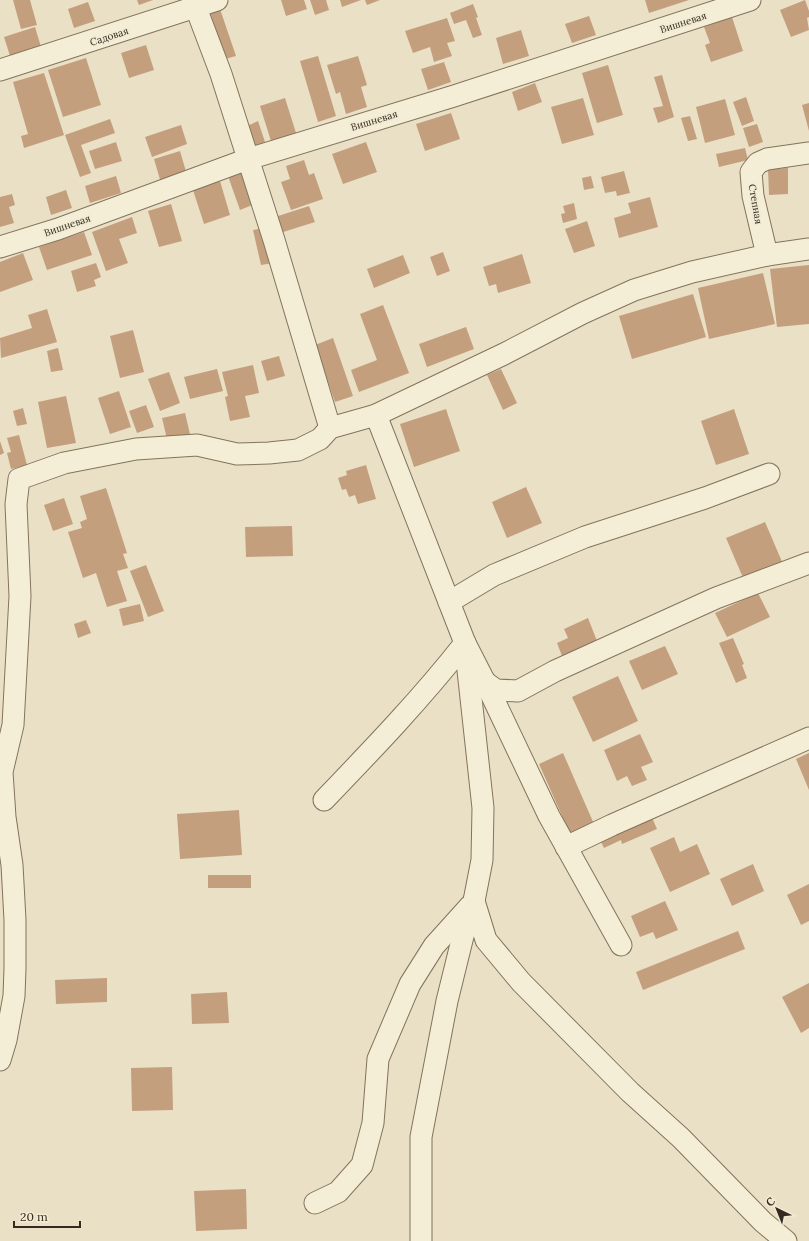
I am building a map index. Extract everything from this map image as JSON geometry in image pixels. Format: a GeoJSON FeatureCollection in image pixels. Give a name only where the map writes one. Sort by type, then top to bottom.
{"type":"FeatureCollection","features":[{"type":"Feature","properties":{"kind":"street","name":"Садовая"},"geometry":{"type":"LineString","coordinates":[[0,70],[194,4],[217,0]]}},
{"type":"Feature","properties":{"kind":"street","name":"Вишневая"},"geometry":{"type":"LineString","coordinates":[[0,247],[58,229],[248,159],[462,93],[750,0]]}},
{"type":"Feature","properties":{"kind":"street"},"geometry":{"type":"LineString","coordinates":[[194,4],[221,74],[330,428]]}},
{"type":"Feature","properties":{"kind":"street","name":"Степная"},"geometry":{"type":"LineString","coordinates":[[767,255],[753,196],[751,172],[758,163],[767,159],[809,153]]}},
{"type":"Feature","properties":{"kind":"street"},"geometry":{"type":"LineString","coordinates":[[0,1060],[6,1040],[14,996],[15,968],[15,920],[12,865],[5,817],[2,772],[13,725],[20,596],[16,504],[19,479],[64,463],[136,449],[197,446],[237,454],[298,450],[320,439],[330,428],[376,415],[504,354],[582,313],[634,290],[692,272],[767,255],[809,249]]}},
{"type":"Feature","properties":{"kind":"street"},"geometry":{"type":"LineString","coordinates":[[376,415],[465,643],[549,816],[621,945]]}},
{"type":"Feature","properties":{"kind":"street"},"geometry":{"type":"LineString","coordinates":[[449,602],[494,575],[585,537],[705,498],[769,474]]}},
{"type":"Feature","properties":{"kind":"street"},"geometry":{"type":"LineString","coordinates":[[485,682],[496,690],[518,691],[555,671],[716,598],[809,563]]}},
{"type":"Feature","properties":{"kind":"street"},"geometry":{"type":"LineString","coordinates":[[324,800],[396,725],[434,682],[465,643]]}},
{"type":"Feature","properties":{"kind":"street"},"geometry":{"type":"LineString","coordinates":[[421,1241],[421,1137],[447,1001],[463,936],[474,901],[482,860],[483,808],[465,643]]}},
{"type":"Feature","properties":{"kind":"street"},"geometry":{"type":"LineString","coordinates":[[566,847],[612,825],[809,738]]}},
{"type":"Feature","properties":{"kind":"street"},"geometry":{"type":"LineString","coordinates":[[315,1203],[338,1192],[362,1165],[373,1122],[378,1059],[410,984],[434,946],[474,901]]}},
{"type":"Feature","properties":{"kind":"street"},"geometry":{"type":"LineString","coordinates":[[474,901],[486,940],[521,982],[630,1092],[681,1138],[762,1222],[786,1241]]}},
{"type":"Feature","properties":{"kind":"building"},"geometry":{"type":"Polygon","coordinates":[[[13,0],[30,0],[37,25],[21,29],[13,0]]]}},
{"type":"Feature","properties":{"kind":"building"},"geometry":{"type":"Polygon","coordinates":[[[137,0],[153,0],[139,5],[137,0]]]}},
{"type":"Feature","properties":{"kind":"building"},"geometry":{"type":"Polygon","coordinates":[[[281,0],[304,0],[307,9],[286,16],[281,0]]]}},
{"type":"Feature","properties":{"kind":"building"},"geometry":{"type":"Polygon","coordinates":[[[310,0],[326,0],[329,10],[315,15],[310,0]]]}},
{"type":"Feature","properties":{"kind":"building"},"geometry":{"type":"Polygon","coordinates":[[[340,0],[361,0],[342,7],[340,0]]]}},
{"type":"Feature","properties":{"kind":"building"},"geometry":{"type":"Polygon","coordinates":[[[365,0],[380,0],[367,5],[365,0]]]}},
{"type":"Feature","properties":{"kind":"building"},"geometry":{"type":"Polygon","coordinates":[[[645,0],[689,0],[649,13],[645,0]]]}},
{"type":"Feature","properties":{"kind":"building"},"geometry":{"type":"Polygon","coordinates":[[[805,0],[809,11],[809,17],[807,18],[809,30],[791,37],[780,10],[805,0]]]}},
{"type":"Feature","properties":{"kind":"building"},"geometry":{"type":"Polygon","coordinates":[[[88,2],[95,21],[74,28],[68,9],[88,2]]]}},
{"type":"Feature","properties":{"kind":"building"},"geometry":{"type":"Polygon","coordinates":[[[473,4],[482,35],[473,38],[466,20],[454,24],[450,13],[473,4]]]}},
{"type":"Feature","properties":{"kind":"building"},"geometry":{"type":"Polygon","coordinates":[[[220,9],[236,56],[225,59],[210,12],[220,9]]]}},
{"type":"Feature","properties":{"kind":"building"},"geometry":{"type":"Polygon","coordinates":[[[589,16],[596,35],[572,43],[565,24],[589,16]]]}},
{"type":"Feature","properties":{"kind":"building"},"geometry":{"type":"Polygon","coordinates":[[[732,17],[743,51],[711,62],[705,45],[710,43],[704,27],[732,17]]]}},
{"type":"Feature","properties":{"kind":"building"},"geometry":{"type":"Polygon","coordinates":[[[447,18],[455,41],[447,43],[452,56],[434,62],[430,47],[413,53],[405,31],[447,18]]]}},
{"type":"Feature","properties":{"kind":"building"},"geometry":{"type":"Polygon","coordinates":[[[35,27],[42,50],[11,59],[4,37],[35,27]]]}},
{"type":"Feature","properties":{"kind":"building"},"geometry":{"type":"Polygon","coordinates":[[[521,30],[529,56],[503,64],[496,38],[521,30]]]}},
{"type":"Feature","properties":{"kind":"building"},"geometry":{"type":"Polygon","coordinates":[[[146,45],[154,70],[129,78],[121,53],[146,45]]]}},
{"type":"Feature","properties":{"kind":"building"},"geometry":{"type":"Polygon","coordinates":[[[318,56],[336,116],[318,122],[300,61],[318,56]]]}},
{"type":"Feature","properties":{"kind":"building"},"geometry":{"type":"Polygon","coordinates":[[[358,56],[367,85],[361,87],[367,107],[346,114],[340,92],[336,94],[327,65],[358,56]]]}},
{"type":"Feature","properties":{"kind":"building"},"geometry":{"type":"Polygon","coordinates":[[[86,58],[101,105],[63,117],[48,70],[86,58]]]}},
{"type":"Feature","properties":{"kind":"building"},"geometry":{"type":"Polygon","coordinates":[[[444,62],[451,82],[428,90],[421,69],[444,62]]]}},
{"type":"Feature","properties":{"kind":"building"},"geometry":{"type":"Polygon","coordinates":[[[608,65],[623,115],[597,123],[582,73],[608,65]]]}},
{"type":"Feature","properties":{"kind":"building"},"geometry":{"type":"Polygon","coordinates":[[[44,73],[64,135],[24,148],[21,136],[28,134],[13,82],[44,73]]]}},
{"type":"Feature","properties":{"kind":"building"},"geometry":{"type":"Polygon","coordinates":[[[662,75],[674,117],[658,123],[653,108],[663,106],[654,77],[662,75]]]}},
{"type":"Feature","properties":{"kind":"building"},"geometry":{"type":"Polygon","coordinates":[[[535,83],[542,102],[518,111],[512,92],[535,83]]]}},
{"type":"Feature","properties":{"kind":"building"},"geometry":{"type":"Polygon","coordinates":[[[746,97],[754,121],[742,126],[733,102],[746,97]]]}},
{"type":"Feature","properties":{"kind":"building"},"geometry":{"type":"Polygon","coordinates":[[[285,98],[296,133],[271,141],[260,106],[285,98]]]}},
{"type":"Feature","properties":{"kind":"building"},"geometry":{"type":"Polygon","coordinates":[[[583,98],[594,135],[562,144],[551,107],[583,98]]]}},
{"type":"Feature","properties":{"kind":"building"},"geometry":{"type":"Polygon","coordinates":[[[725,99],[735,135],[705,143],[696,107],[725,99]]]}},
{"type":"Feature","properties":{"kind":"building"},"geometry":{"type":"Polygon","coordinates":[[[809,103],[809,131],[802,105],[809,103]]]}},
{"type":"Feature","properties":{"kind":"building"},"geometry":{"type":"Polygon","coordinates":[[[451,113],[460,139],[425,151],[416,124],[451,113]]]}},
{"type":"Feature","properties":{"kind":"building"},"geometry":{"type":"Polygon","coordinates":[[[690,116],[697,139],[688,141],[681,118],[690,116]]]}},
{"type":"Feature","properties":{"kind":"building"},"geometry":{"type":"Polygon","coordinates":[[[110,119],[115,133],[81,145],[91,173],[80,177],[65,135],[110,119]]]}},
{"type":"Feature","properties":{"kind":"building"},"geometry":{"type":"Polygon","coordinates":[[[258,121],[265,142],[254,146],[247,126],[258,121]]]}},
{"type":"Feature","properties":{"kind":"building"},"geometry":{"type":"Polygon","coordinates":[[[757,124],[763,142],[749,147],[743,128],[757,124]]]}},
{"type":"Feature","properties":{"kind":"building"},"geometry":{"type":"Polygon","coordinates":[[[181,125],[187,144],[152,157],[145,137],[181,125]]]}},
{"type":"Feature","properties":{"kind":"building"},"geometry":{"type":"Polygon","coordinates":[[[116,142],[122,161],[95,169],[89,151],[116,142]]]}},
{"type":"Feature","properties":{"kind":"building"},"geometry":{"type":"Polygon","coordinates":[[[366,142],[377,172],[343,184],[332,154],[366,142]]]}},
{"type":"Feature","properties":{"kind":"building"},"geometry":{"type":"Polygon","coordinates":[[[745,148],[748,160],[719,167],[716,154],[745,148]]]}},
{"type":"Feature","properties":{"kind":"building"},"geometry":{"type":"Polygon","coordinates":[[[180,151],[187,175],[161,183],[154,159],[180,151]]]}},
{"type":"Feature","properties":{"kind":"building"},"geometry":{"type":"Polygon","coordinates":[[[304,160],[309,175],[314,173],[323,199],[291,210],[281,182],[290,179],[286,166],[304,160]]]}},
{"type":"Feature","properties":{"kind":"building"},"geometry":{"type":"Polygon","coordinates":[[[788,168],[788,194],[769,195],[768,169],[788,168]]]}},
{"type":"Feature","properties":{"kind":"building"},"geometry":{"type":"Polygon","coordinates":[[[245,170],[257,203],[240,210],[228,176],[245,170]]]}},
{"type":"Feature","properties":{"kind":"building"},"geometry":{"type":"Polygon","coordinates":[[[624,171],[630,193],[617,196],[616,191],[605,193],[601,177],[624,171]]]}},
{"type":"Feature","properties":{"kind":"building"},"geometry":{"type":"Polygon","coordinates":[[[116,176],[121,193],[90,203],[85,186],[116,176]]]}},
{"type":"Feature","properties":{"kind":"building"},"geometry":{"type":"Polygon","coordinates":[[[591,176],[594,188],[584,190],[582,178],[591,176]]]}},
{"type":"Feature","properties":{"kind":"building"},"geometry":{"type":"Polygon","coordinates":[[[220,181],[230,215],[204,224],[193,190],[220,181]]]}},
{"type":"Feature","properties":{"kind":"building"},"geometry":{"type":"Polygon","coordinates":[[[66,190],[72,208],[51,215],[46,197],[66,190]]]}},
{"type":"Feature","properties":{"kind":"building"},"geometry":{"type":"Polygon","coordinates":[[[12,194],[15,205],[9,207],[14,223],[0,227],[0,197],[12,194]]]}},
{"type":"Feature","properties":{"kind":"building"},"geometry":{"type":"Polygon","coordinates":[[[650,197],[658,227],[619,238],[614,218],[631,213],[628,203],[650,197]]]}},
{"type":"Feature","properties":{"kind":"building"},"geometry":{"type":"Polygon","coordinates":[[[574,203],[577,219],[563,223],[561,214],[565,213],[563,206],[574,203]]]}},
{"type":"Feature","properties":{"kind":"building"},"geometry":{"type":"Polygon","coordinates":[[[171,204],[182,241],[159,247],[148,211],[171,204]]]}},
{"type":"Feature","properties":{"kind":"building"},"geometry":{"type":"Polygon","coordinates":[[[309,206],[315,222],[280,233],[275,217],[309,206]]]}},
{"type":"Feature","properties":{"kind":"building"},"geometry":{"type":"Polygon","coordinates":[[[132,217],[137,233],[119,239],[128,263],[106,271],[92,232],[132,217]]]}},
{"type":"Feature","properties":{"kind":"building"},"geometry":{"type":"Polygon","coordinates":[[[587,221],[595,246],[574,253],[565,229],[587,221]]]}},
{"type":"Feature","properties":{"kind":"building"},"geometry":{"type":"Polygon","coordinates":[[[265,228],[273,263],[261,265],[253,230],[265,228]]]}},
{"type":"Feature","properties":{"kind":"building"},"geometry":{"type":"Polygon","coordinates":[[[84,232],[92,255],[47,270],[39,247],[84,232]]]}},
{"type":"Feature","properties":{"kind":"building"},"geometry":{"type":"Polygon","coordinates":[[[443,252],[450,271],[437,276],[430,257],[443,252]]]}},
{"type":"Feature","properties":{"kind":"building"},"geometry":{"type":"Polygon","coordinates":[[[23,253],[33,280],[0,292],[0,262],[23,253]]]}},
{"type":"Feature","properties":{"kind":"building"},"geometry":{"type":"Polygon","coordinates":[[[522,254],[531,283],[498,293],[496,284],[489,286],[483,267],[522,254]]]}},
{"type":"Feature","properties":{"kind":"building"},"geometry":{"type":"Polygon","coordinates":[[[403,255],[410,273],[374,288],[367,269],[403,255]]]}},
{"type":"Feature","properties":{"kind":"building"},"geometry":{"type":"Polygon","coordinates":[[[96,263],[101,277],[94,280],[96,286],[77,292],[71,271],[96,263]]]}},
{"type":"Feature","properties":{"kind":"building"},"geometry":{"type":"Polygon","coordinates":[[[809,265],[809,324],[777,327],[770,269],[809,265]]]}},
{"type":"Feature","properties":{"kind":"building"},"geometry":{"type":"Polygon","coordinates":[[[763,273],[775,324],[709,339],[698,288],[763,273]]]}},
{"type":"Feature","properties":{"kind":"building"},"geometry":{"type":"Polygon","coordinates":[[[693,294],[706,337],[632,359],[619,316],[693,294]]]}},
{"type":"Feature","properties":{"kind":"building"},"geometry":{"type":"Polygon","coordinates":[[[383,305],[409,373],[359,392],[351,370],[377,360],[360,314],[383,305]]]}},
{"type":"Feature","properties":{"kind":"building"},"geometry":{"type":"Polygon","coordinates":[[[47,309],[57,342],[1,358],[0,338],[32,328],[28,315],[47,309]]]}},
{"type":"Feature","properties":{"kind":"building"},"geometry":{"type":"Polygon","coordinates":[[[466,327],[474,349],[427,367],[419,344],[466,327]]]}},
{"type":"Feature","properties":{"kind":"building"},"geometry":{"type":"Polygon","coordinates":[[[133,330],[144,372],[120,378],[110,336],[133,330]]]}},
{"type":"Feature","properties":{"kind":"building"},"geometry":{"type":"Polygon","coordinates":[[[333,338],[353,396],[335,402],[315,345],[333,338]]]}},
{"type":"Feature","properties":{"kind":"building"},"geometry":{"type":"Polygon","coordinates":[[[58,348],[63,370],[51,372],[47,351],[58,348]]]}},
{"type":"Feature","properties":{"kind":"building"},"geometry":{"type":"Polygon","coordinates":[[[279,356],[285,376],[267,381],[261,361],[279,356]]]}},
{"type":"Feature","properties":{"kind":"building"},"geometry":{"type":"Polygon","coordinates":[[[253,365],[259,393],[245,396],[250,417],[230,421],[225,397],[228,396],[222,372],[253,365]]]}},
{"type":"Feature","properties":{"kind":"building"},"geometry":{"type":"Polygon","coordinates":[[[217,369],[223,391],[190,399],[184,377],[217,369]]]}},
{"type":"Feature","properties":{"kind":"building"},"geometry":{"type":"Polygon","coordinates":[[[501,369],[517,403],[503,410],[487,375],[501,369]]]}},
{"type":"Feature","properties":{"kind":"building"},"geometry":{"type":"Polygon","coordinates":[[[169,372],[180,403],[160,411],[148,379],[169,372]]]}},
{"type":"Feature","properties":{"kind":"building"},"geometry":{"type":"Polygon","coordinates":[[[119,391],[131,427],[110,434],[98,398],[119,391]]]}},
{"type":"Feature","properties":{"kind":"building"},"geometry":{"type":"Polygon","coordinates":[[[66,396],[76,443],[47,448],[38,402],[66,396]]]}},
{"type":"Feature","properties":{"kind":"building"},"geometry":{"type":"Polygon","coordinates":[[[146,405],[154,427],[137,433],[129,411],[146,405]]]}},
{"type":"Feature","properties":{"kind":"building"},"geometry":{"type":"Polygon","coordinates":[[[23,408],[27,424],[17,426],[13,411],[23,408]]]}},
{"type":"Feature","properties":{"kind":"building"},"geometry":{"type":"Polygon","coordinates":[[[446,409],[460,451],[414,467],[400,424],[446,409]]]}},
{"type":"Feature","properties":{"kind":"building"},"geometry":{"type":"Polygon","coordinates":[[[734,409],[749,454],[716,465],[701,421],[734,409]]]}},
{"type":"Feature","properties":{"kind":"building"},"geometry":{"type":"Polygon","coordinates":[[[185,413],[190,434],[167,439],[162,418],[185,413]]]}},
{"type":"Feature","properties":{"kind":"building"},"geometry":{"type":"Polygon","coordinates":[[[19,435],[27,465],[11,469],[7,453],[11,452],[7,438],[19,435]]]}},
{"type":"Feature","properties":{"kind":"building"},"geometry":{"type":"Polygon","coordinates":[[[0,441],[4,453],[0,455],[0,441]]]}},
{"type":"Feature","properties":{"kind":"building"},"geometry":{"type":"Polygon","coordinates":[[[366,465],[376,499],[358,504],[355,495],[349,497],[346,489],[342,490],[338,478],[347,475],[346,471],[366,465]]]}},
{"type":"Feature","properties":{"kind":"building"},"geometry":{"type":"Polygon","coordinates":[[[526,487],[542,523],[507,538],[492,502],[526,487]]]}},
{"type":"Feature","properties":{"kind":"building"},"geometry":{"type":"Polygon","coordinates":[[[106,488],[127,553],[123,554],[128,568],[117,571],[127,601],[107,607],[96,573],[83,578],[68,532],[82,528],[80,522],[87,519],[80,496],[106,488]]]}},
{"type":"Feature","properties":{"kind":"building"},"geometry":{"type":"Polygon","coordinates":[[[64,498],[73,524],[53,531],[44,505],[64,498]]]}},
{"type":"Feature","properties":{"kind":"building"},"geometry":{"type":"Polygon","coordinates":[[[765,522],[783,564],[744,580],[726,538],[765,522]]]}},
{"type":"Feature","properties":{"kind":"building"},"geometry":{"type":"Polygon","coordinates":[[[292,526],[293,556],[246,557],[245,527],[292,526]]]}},
{"type":"Feature","properties":{"kind":"building"},"geometry":{"type":"Polygon","coordinates":[[[146,565],[164,611],[148,617],[130,571],[146,565]]]}},
{"type":"Feature","properties":{"kind":"building"},"geometry":{"type":"Polygon","coordinates":[[[758,593],[770,617],[727,637],[715,613],[758,593]]]}},
{"type":"Feature","properties":{"kind":"building"},"geometry":{"type":"Polygon","coordinates":[[[140,604],[144,621],[123,626],[119,609],[140,604]]]}},
{"type":"Feature","properties":{"kind":"building"},"geometry":{"type":"Polygon","coordinates":[[[588,618],[597,641],[562,656],[557,643],[568,638],[564,629],[588,618]]]}},
{"type":"Feature","properties":{"kind":"building"},"geometry":{"type":"Polygon","coordinates":[[[86,620],[91,633],[78,638],[74,624],[86,620]]]}},
{"type":"Feature","properties":{"kind":"building"},"geometry":{"type":"Polygon","coordinates":[[[733,638],[744,664],[742,665],[747,678],[736,683],[719,643],[733,638]]]}},
{"type":"Feature","properties":{"kind":"building"},"geometry":{"type":"Polygon","coordinates":[[[665,646],[678,674],[642,690],[629,661],[665,646]]]}},
{"type":"Feature","properties":{"kind":"building"},"geometry":{"type":"Polygon","coordinates":[[[618,676],[638,721],[593,742],[572,697],[618,676]]]}},
{"type":"Feature","properties":{"kind":"building"},"geometry":{"type":"Polygon","coordinates":[[[640,734],[653,762],[641,767],[647,780],[632,786],[627,776],[617,781],[604,750],[640,734]]]}},
{"type":"Feature","properties":{"kind":"building"},"geometry":{"type":"Polygon","coordinates":[[[563,753],[594,824],[570,834],[539,764],[563,753]]]}},
{"type":"Feature","properties":{"kind":"building"},"geometry":{"type":"Polygon","coordinates":[[[809,753],[809,790],[796,759],[809,753]]]}},
{"type":"Feature","properties":{"kind":"building"},"geometry":{"type":"Polygon","coordinates":[[[239,810],[242,855],[180,859],[177,814],[239,810]]]}},
{"type":"Feature","properties":{"kind":"building"},"geometry":{"type":"Polygon","coordinates":[[[650,813],[657,829],[622,844],[621,840],[604,848],[598,836],[650,813]]]}},
{"type":"Feature","properties":{"kind":"building"},"geometry":{"type":"Polygon","coordinates":[[[674,837],[680,852],[697,844],[710,874],[670,892],[650,848],[674,837]]]}},
{"type":"Feature","properties":{"kind":"building"},"geometry":{"type":"Polygon","coordinates":[[[753,864],[764,891],[732,906],[720,879],[753,864]]]}},
{"type":"Feature","properties":{"kind":"building"},"geometry":{"type":"Polygon","coordinates":[[[208,875],[251,875],[251,888],[208,888],[208,875]]]}},
{"type":"Feature","properties":{"kind":"building"},"geometry":{"type":"Polygon","coordinates":[[[809,884],[809,921],[801,925],[787,895],[809,884]]]}},
{"type":"Feature","properties":{"kind":"building"},"geometry":{"type":"Polygon","coordinates":[[[665,901],[678,930],[656,939],[653,932],[640,937],[631,916],[665,901]]]}},
{"type":"Feature","properties":{"kind":"building"},"geometry":{"type":"Polygon","coordinates":[[[738,931],[745,949],[643,990],[636,972],[738,931]]]}},
{"type":"Feature","properties":{"kind":"building"},"geometry":{"type":"Polygon","coordinates":[[[107,978],[107,1002],[56,1004],[55,980],[107,978]]]}},
{"type":"Feature","properties":{"kind":"building"},"geometry":{"type":"Polygon","coordinates":[[[809,983],[809,1028],[801,1033],[782,997],[809,983]]]}},
{"type":"Feature","properties":{"kind":"building"},"geometry":{"type":"Polygon","coordinates":[[[227,992],[229,1023],[192,1024],[191,994],[227,992]]]}},
{"type":"Feature","properties":{"kind":"building"},"geometry":{"type":"Polygon","coordinates":[[[172,1067],[173,1110],[132,1111],[131,1068],[172,1067]]]}},
{"type":"Feature","properties":{"kind":"building"},"geometry":{"type":"Polygon","coordinates":[[[246,1189],[247,1229],[196,1231],[194,1191],[246,1189]]]}}]}
